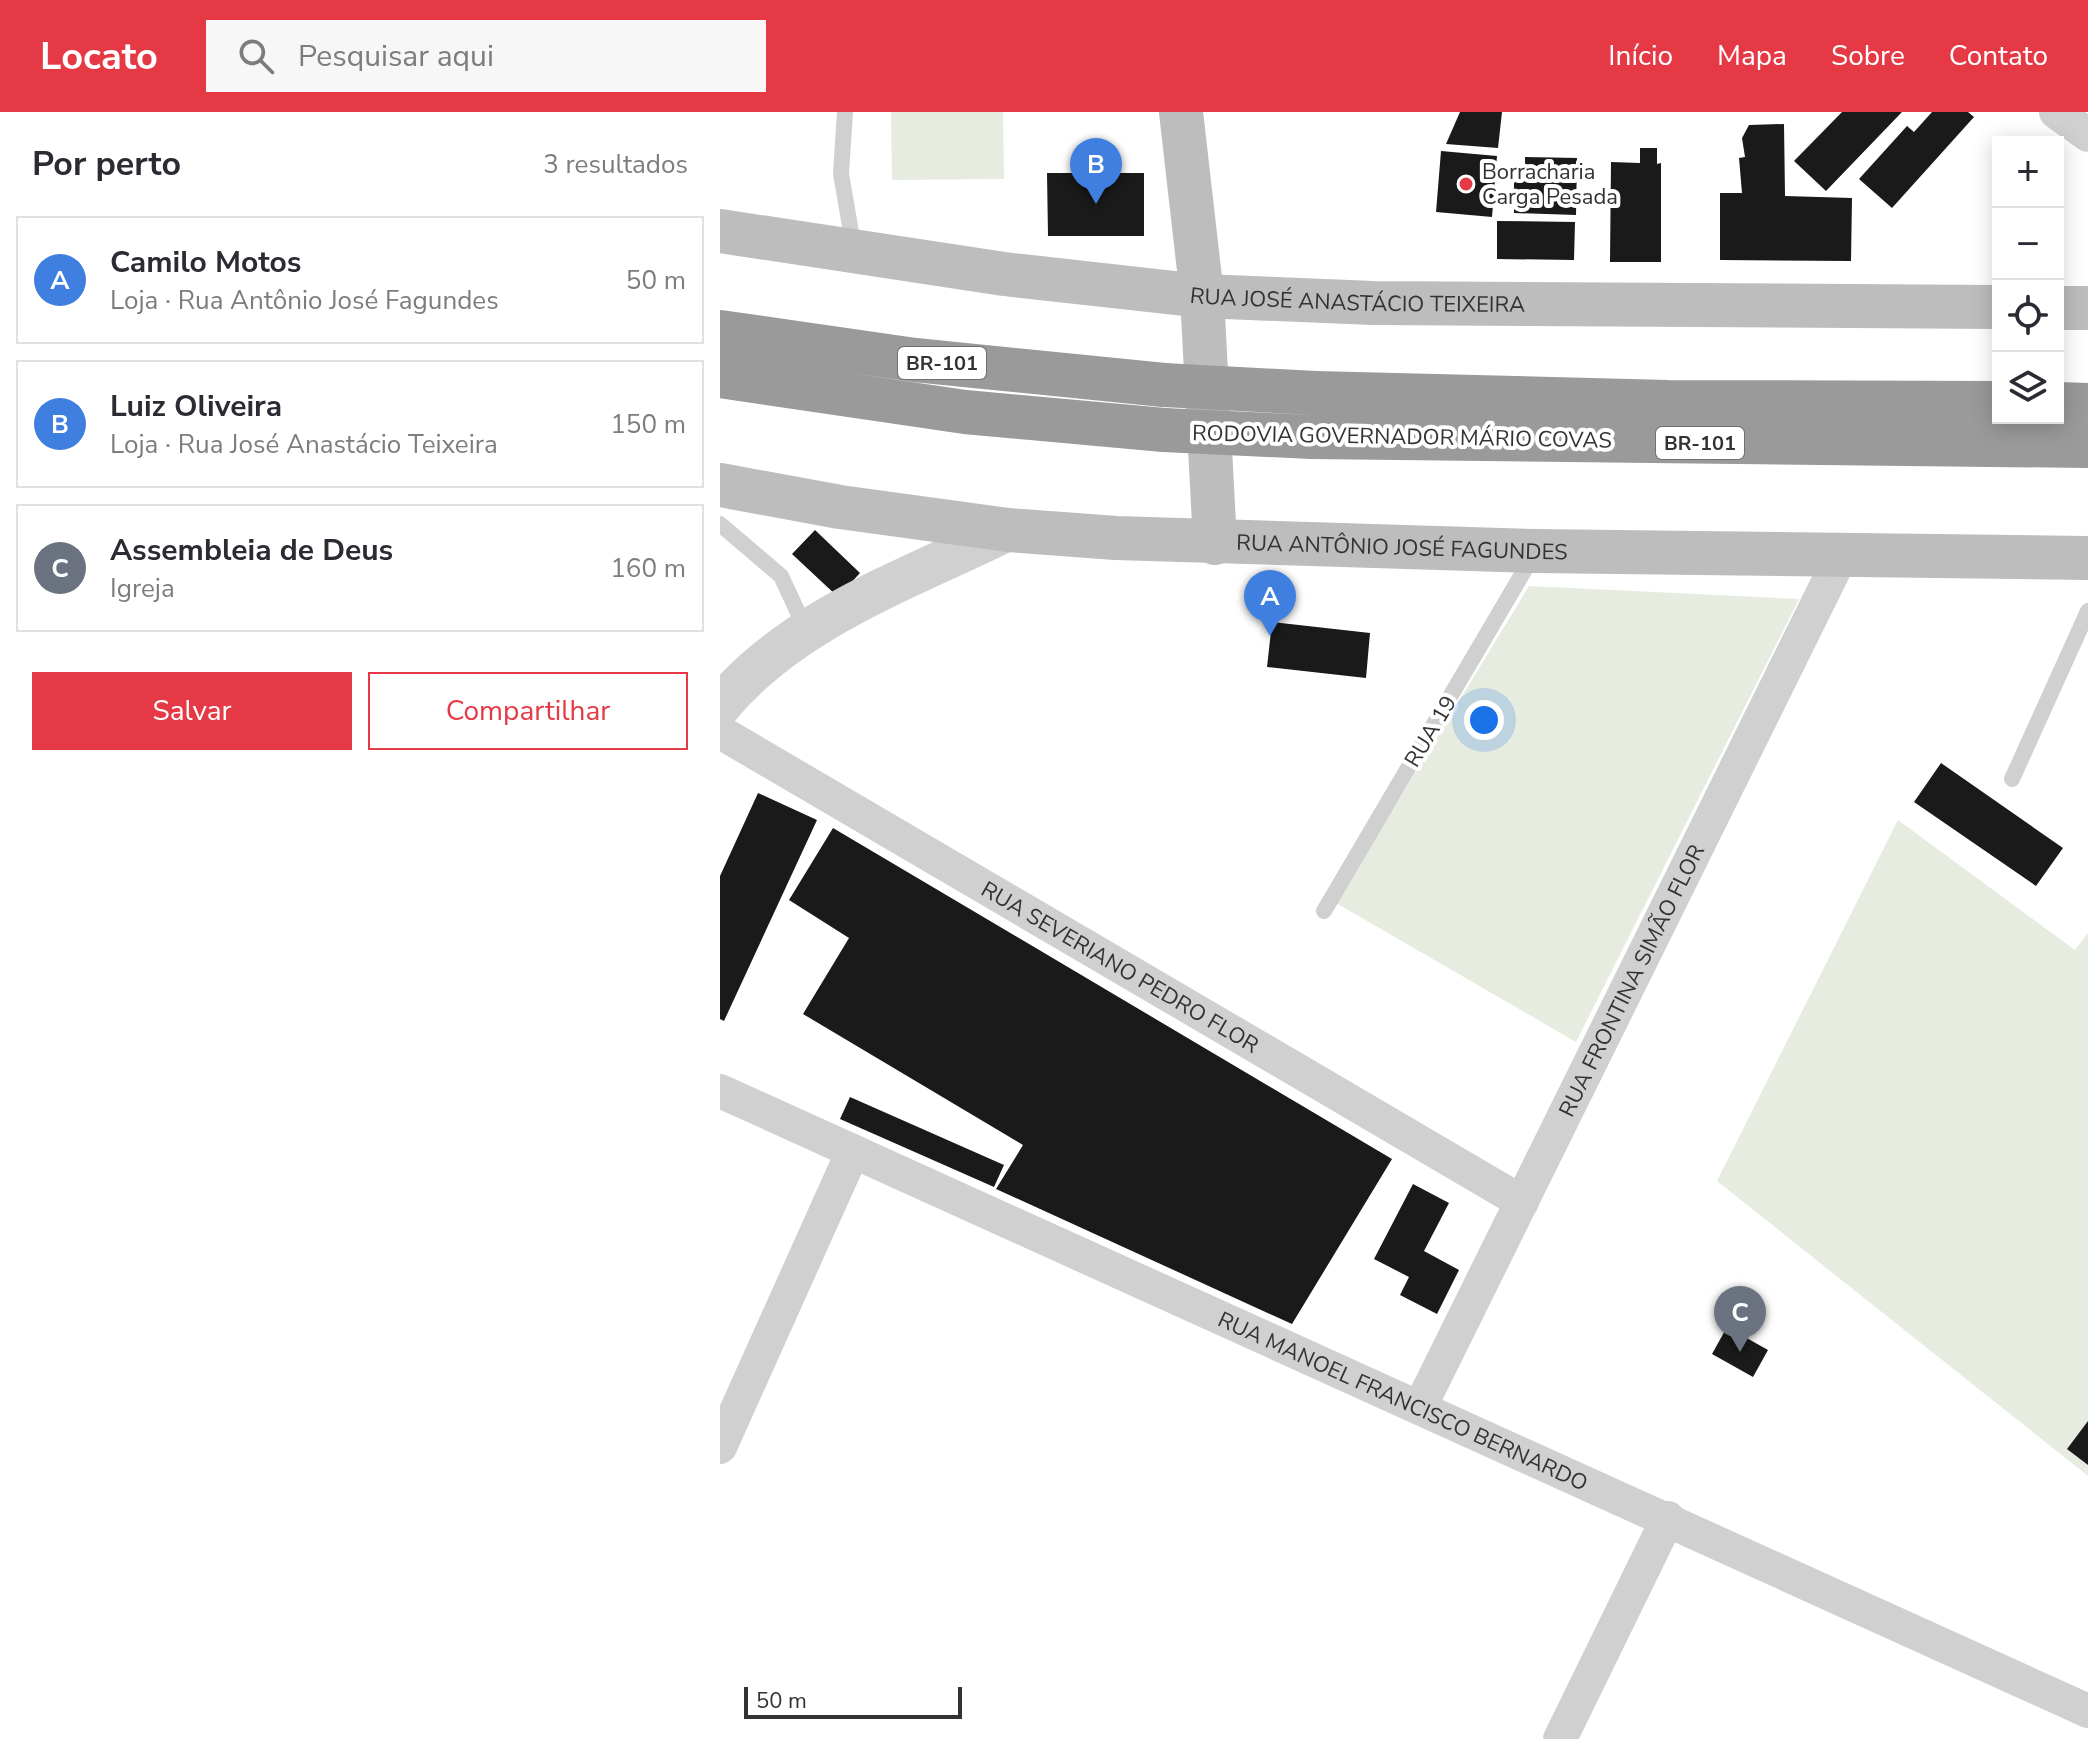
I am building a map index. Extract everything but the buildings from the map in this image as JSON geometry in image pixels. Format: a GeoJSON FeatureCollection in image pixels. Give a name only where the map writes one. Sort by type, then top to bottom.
{"type":"FeatureCollection","features":[{"type":"Feature","properties":{"kind":"highway","name":"RODOVIA GOVERNADOR MÁRIO COVAS"},"geometry":{"type":"LineString","coordinates":[[720,332],[915,360],[1164,385],[1315,393],[1668,402],[1992,403]]}},
{"type":"Feature","properties":{"kind":"highway","name":"RODOVIA GOVERNADOR MÁRIO COVAS"},"geometry":{"type":"LineString","coordinates":[[720,376],[965,412],[1164,430],[1312,437],[2088,446]]}},
{"type":"Feature","properties":{"kind":"highway"},"geometry":{"type":"LineString","coordinates":[[2064,404],[2088,405]]}},
{"type":"Feature","properties":{"kind":"main road"},"geometry":{"type":"LineString","coordinates":[[1181,112],[1202,296],[1215,543]]}},
{"type":"Feature","properties":{"kind":"main road","name":"RUA JOSÉ ANASTÁCIO TEIXEIRA"},"geometry":{"type":"LineString","coordinates":[[720,231],[855,253],[1202,296],[1388,303],[1992,307]]}},
{"type":"Feature","properties":{"kind":"main road"},"geometry":{"type":"LineString","coordinates":[[2064,308],[2088,308]]}},
{"type":"Feature","properties":{"kind":"main road","name":"RUA ANTÔNIO JOSÉ FAGUNDES"},"geometry":{"type":"LineString","coordinates":[[720,485],[840,507],[1008,530],[1215,543],[1535,551],[2088,558]]}},
{"type":"Feature","properties":{"kind":"street"},"geometry":{"type":"LineString","coordinates":[[2056,112],[2088,135]]}},
{"type":"Feature","properties":{"kind":"street"},"geometry":{"type":"LineString","coordinates":[[720,706],[737,684],[807,632],[860,598],[1008,530]]}},
{"type":"Feature","properties":{"kind":"street","name":"RUA FRONTINA SIMÃO FLOR"},"geometry":{"type":"LineString","coordinates":[[1420,1407],[1842,554]]}},
{"type":"Feature","properties":{"kind":"street","name":"RUA SEVERIANO PEDRO FLOR"},"geometry":{"type":"LineString","coordinates":[[720,732],[1522,1202]]}},
{"type":"Feature","properties":{"kind":"street","name":"RUA MANOEL FRANCISCO BERNARDO"},"geometry":{"type":"LineString","coordinates":[[720,1091],[1668,1518],[2083,1701]]}},
{"type":"Feature","properties":{"kind":"street"},"geometry":{"type":"LineString","coordinates":[[720,1447],[853,1151]]}},
{"type":"Feature","properties":{"kind":"street"},"geometry":{"type":"LineString","coordinates":[[1560,1739],[1668,1518]]}},
{"type":"Feature","properties":{"kind":"lane"},"geometry":{"type":"LineString","coordinates":[[845,112],[841,174],[855,253]]}},
{"type":"Feature","properties":{"kind":"lane"},"geometry":{"type":"LineString","coordinates":[[720,524],[781,576],[807,632]]}},
{"type":"Feature","properties":{"kind":"lane","name":"RUA 19"},"geometry":{"type":"LineString","coordinates":[[1324,911],[1535,551]]}},
{"type":"Feature","properties":{"kind":"lane"},"geometry":{"type":"LineString","coordinates":[[2012,779],[2088,611]]}},
{"type":"Feature","properties":{"kind":"shaded area"},"geometry":{"type":"Polygon","coordinates":[[[891,112],[1003,112],[1004,179],[892,180],[891,112]]]}},
{"type":"Feature","properties":{"kind":"shaded area"},"geometry":{"type":"Polygon","coordinates":[[[1529,586],[1799,599],[1576,1042],[1336,903],[1529,586]]]}},
{"type":"Feature","properties":{"kind":"shaded area"},"geometry":{"type":"Polygon","coordinates":[[[1898,820],[2075,950],[2088,933],[2088,1476],[1717,1181],[1898,820]]]}},
{"type":"Feature","properties":{"kind":"place","name":"Borracharia Carga Pesada"},"geometry":{"type":"Point","coordinates":[1466,184]}},
{"type":"Feature","properties":{"kind":"place","name":"Luiz Oliveira"},"geometry":{"type":"Point","coordinates":[1096,204]}},
{"type":"Feature","properties":{"kind":"place","name":"Camilo Motos"},"geometry":{"type":"Point","coordinates":[1270,636]}},
{"type":"Feature","properties":{"kind":"place","name":"Assembleia de Deus"},"geometry":{"type":"Point","coordinates":[1740,1352]}}]}
